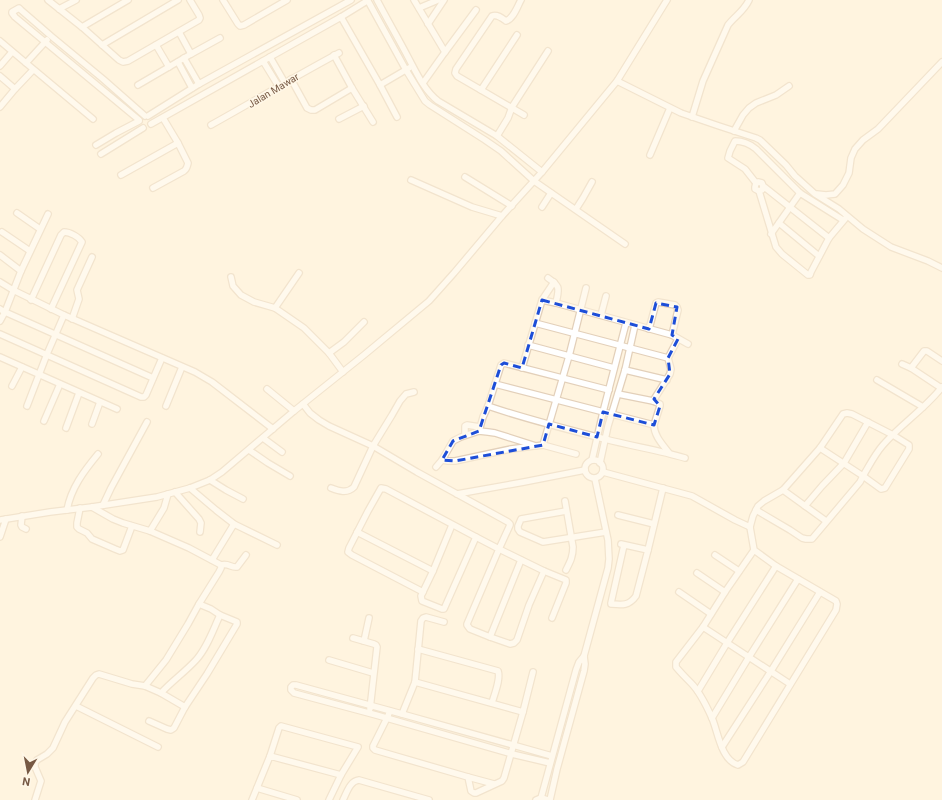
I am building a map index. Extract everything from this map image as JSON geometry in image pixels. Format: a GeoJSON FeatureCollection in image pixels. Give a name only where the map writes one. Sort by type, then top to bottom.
{"type":"FeatureCollection","features":[{"type":"Feature","properties":{"kind":"street"},"geometry":{"type":"LineString","coordinates":[[48,0],[123,62],[128,61],[199,20],[200,18],[190,0]]}},
{"type":"Feature","properties":{"kind":"street"},"geometry":{"type":"LineString","coordinates":[[59,9],[76,0]]}},
{"type":"Feature","properties":{"kind":"street"},"geometry":{"type":"LineString","coordinates":[[82,27],[128,0]]}},
{"type":"Feature","properties":{"kind":"street"},"geometry":{"type":"LineString","coordinates":[[102,45],[178,0]]}},
{"type":"Feature","properties":{"kind":"street"},"geometry":{"type":"LineString","coordinates":[[224,0],[240,26],[287,0]]}},
{"type":"Feature","properties":{"kind":"street"},"geometry":{"type":"LineString","coordinates":[[96,145],[139,121],[142,117],[199,84],[351,0]]}},
{"type":"Feature","properties":{"kind":"street"},"geometry":{"type":"LineString","coordinates":[[377,0],[413,66],[432,96],[497,136],[542,172]]}},
{"type":"Feature","properties":{"kind":"street"},"geometry":{"type":"LineString","coordinates":[[414,0],[445,52]]}},
{"type":"Feature","properties":{"kind":"street"},"geometry":{"type":"LineString","coordinates":[[419,8],[438,0]]}},
{"type":"Feature","properties":{"kind":"street"},"geometry":{"type":"LineString","coordinates":[[428,24],[444,0]]}},
{"type":"Feature","properties":{"kind":"street"},"geometry":{"type":"LineString","coordinates":[[521,0],[509,21],[495,15],[492,16],[456,69],[455,73],[457,76],[524,115]]}},
{"type":"Feature","properties":{"kind":"street"},"geometry":{"type":"LineString","coordinates":[[0,536],[3,519],[141,500],[190,488],[210,480],[250,450],[303,404],[429,301],[542,172],[617,81],[667,0]]}},
{"type":"Feature","properties":{"kind":"street"},"geometry":{"type":"LineString","coordinates":[[692,117],[703,81],[728,25],[743,10],[749,0]]}},
{"type":"Feature","properties":{"kind":"street"},"geometry":{"type":"LineString","coordinates":[[101,154],[143,128],[148,128],[151,124],[368,1],[425,101],[501,151],[534,181],[625,244]]}},
{"type":"Feature","properties":{"kind":"street"},"geometry":{"type":"LineString","coordinates":[[143,128],[139,124],[139,121],[15,17],[12,12],[19,8],[151,119],[151,124]]}},
{"type":"Feature","properties":{"kind":"street"},"geometry":{"type":"LineString","coordinates":[[423,82],[476,10]]}},
{"type":"Feature","properties":{"kind":"street"},"geometry":{"type":"LineString","coordinates":[[341,17],[397,117]]}},
{"type":"Feature","properties":{"kind":"street"},"geometry":{"type":"LineString","coordinates":[[179,32],[191,54]]}},
{"type":"Feature","properties":{"kind":"street"},"geometry":{"type":"LineString","coordinates":[[481,90],[517,35]]}},
{"type":"Feature","properties":{"kind":"street"},"geometry":{"type":"LineString","coordinates":[[26,63],[51,36]]}},
{"type":"Feature","properties":{"kind":"street"},"geometry":{"type":"LineString","coordinates":[[138,85],[220,38]]}},
{"type":"Feature","properties":{"kind":"street"},"geometry":{"type":"LineString","coordinates":[[0,41],[93,119]]}},
{"type":"Feature","properties":{"kind":"street"},"geometry":{"type":"LineString","coordinates":[[156,45],[169,67]]}},
{"type":"Feature","properties":{"kind":"street"},"geometry":{"type":"LineString","coordinates":[[497,136],[508,118],[512,107],[548,51]]}},
{"type":"Feature","properties":{"kind":"street"},"geometry":{"type":"LineString","coordinates":[[0,66],[12,52]]}},
{"type":"Feature","properties":{"kind":"street","name":"Jalan Mawar"},"geometry":{"type":"LineString","coordinates":[[211,125],[337,54],[352,88]]}},
{"type":"Feature","properties":{"kind":"street"},"geometry":{"type":"LineString","coordinates":[[270,57],[285,83]]}},
{"type":"Feature","properties":{"kind":"street"},"geometry":{"type":"LineString","coordinates":[[184,58],[199,84]]}},
{"type":"Feature","properties":{"kind":"street"},"geometry":{"type":"LineString","coordinates":[[263,61],[279,87]]}},
{"type":"Feature","properties":{"kind":"street"},"geometry":{"type":"LineString","coordinates":[[178,62],[192,88]]}},
{"type":"Feature","properties":{"kind":"street"},"geometry":{"type":"LineString","coordinates":[[815,194],[835,194],[843,186],[849,173],[850,158],[855,149],[863,140],[878,129],[942,62]]}},
{"type":"Feature","properties":{"kind":"street"},"geometry":{"type":"LineString","coordinates":[[380,85],[413,66]]}},
{"type":"Feature","properties":{"kind":"street"},"geometry":{"type":"LineString","coordinates":[[0,107],[33,70]]}},
{"type":"Feature","properties":{"kind":"street"},"geometry":{"type":"LineString","coordinates":[[0,76],[15,89]]}},
{"type":"Feature","properties":{"kind":"street"},"geometry":{"type":"LineString","coordinates":[[291,79],[307,108],[311,110],[319,108],[352,88],[373,122]]}},
{"type":"Feature","properties":{"kind":"street"},"geometry":{"type":"LineString","coordinates":[[617,81],[670,108],[760,140],[815,194],[839,208],[863,229],[891,247],[942,268]]}},
{"type":"Feature","properties":{"kind":"street"},"geometry":{"type":"LineString","coordinates":[[734,130],[748,108],[776,95],[789,86]]}},
{"type":"Feature","properties":{"kind":"street"},"geometry":{"type":"LineString","coordinates":[[339,119],[364,106]]}},
{"type":"Feature","properties":{"kind":"street"},"geometry":{"type":"LineString","coordinates":[[446,115],[451,108]]}},
{"type":"Feature","properties":{"kind":"street"},"geometry":{"type":"LineString","coordinates":[[650,155],[670,108]]}},
{"type":"Feature","properties":{"kind":"street"},"geometry":{"type":"LineString","coordinates":[[153,188],[187,169],[188,163],[163,118]]}},
{"type":"Feature","properties":{"kind":"street"},"geometry":{"type":"LineString","coordinates":[[843,220],[800,193],[752,146],[734,141],[728,158],[745,169],[756,183],[755,189],[759,191],[774,245],[808,275],[810,275],[829,238],[848,216]]}},
{"type":"Feature","properties":{"kind":"street"},"geometry":{"type":"LineString","coordinates":[[121,175],[178,143]]}},
{"type":"Feature","properties":{"kind":"street"},"geometry":{"type":"LineString","coordinates":[[501,151],[507,144]]}},
{"type":"Feature","properties":{"kind":"street"},"geometry":{"type":"LineString","coordinates":[[515,163],[522,156]]}},
{"type":"Feature","properties":{"kind":"street"},"geometry":{"type":"LineString","coordinates":[[465,177],[512,206]]}},
{"type":"Feature","properties":{"kind":"street"},"geometry":{"type":"LineString","coordinates":[[411,180],[472,206],[502,216]]}},
{"type":"Feature","properties":{"kind":"street"},"geometry":{"type":"LineString","coordinates":[[576,209],[592,182]]}},
{"type":"Feature","properties":{"kind":"street"},"geometry":{"type":"LineString","coordinates":[[756,183],[762,183],[763,186],[829,238]]}},
{"type":"Feature","properties":{"kind":"street"},"geometry":{"type":"LineString","coordinates":[[759,191],[762,190],[763,186]]}},
{"type":"Feature","properties":{"kind":"street"},"geometry":{"type":"LineString","coordinates":[[542,207],[551,193]]}},
{"type":"Feature","properties":{"kind":"street"},"geometry":{"type":"LineString","coordinates":[[771,234],[800,193]]}},
{"type":"Feature","properties":{"kind":"street"},"geometry":{"type":"LineString","coordinates":[[17,213],[40,229]]}},
{"type":"Feature","properties":{"kind":"street"},"geometry":{"type":"LineString","coordinates":[[0,321],[2,310],[13,290],[48,214]]}},
{"type":"Feature","properties":{"kind":"street"},"geometry":{"type":"LineString","coordinates":[[779,224],[819,256]]}},
{"type":"Feature","properties":{"kind":"street"},"geometry":{"type":"LineString","coordinates":[[2,232],[30,251]]}},
{"type":"Feature","properties":{"kind":"street"},"geometry":{"type":"LineString","coordinates":[[31,300],[61,235],[64,232],[68,232],[81,239],[82,242],[51,309]]}},
{"type":"Feature","properties":{"kind":"street"},"geometry":{"type":"LineString","coordinates":[[0,255],[21,271]]}},
{"type":"Feature","properties":{"kind":"street"},"geometry":{"type":"LineString","coordinates":[[72,319],[80,299],[77,290],[92,257]]}},
{"type":"Feature","properties":{"kind":"street"},"geometry":{"type":"LineString","coordinates":[[275,308],[300,273]]}},
{"type":"Feature","properties":{"kind":"street"},"geometry":{"type":"LineString","coordinates":[[231,277],[233,286],[241,295],[254,302],[275,308],[304,328],[329,353],[343,372]]}},
{"type":"Feature","properties":{"kind":"street"},"geometry":{"type":"LineString","coordinates":[[548,278],[558,287],[556,302]]}},
{"type":"Feature","properties":{"kind":"street"},"geometry":{"type":"LineString","coordinates":[[0,282],[31,300],[194,372],[212,382],[273,429]]}},
{"type":"Feature","properties":{"kind":"street"},"geometry":{"type":"LineString","coordinates":[[522,368],[542,300],[554,282]]}},
{"type":"Feature","properties":{"kind":"street"},"geometry":{"type":"LineString","coordinates":[[543,445],[569,356],[586,288]]}},
{"type":"Feature","properties":{"kind":"street"},"geometry":{"type":"LineString","coordinates":[[601,315],[606,296]]}},
{"type":"Feature","properties":{"kind":"street"},"geometry":{"type":"LineString","coordinates":[[542,300],[556,302],[626,323],[649,328],[672,335],[688,344]]}},
{"type":"Feature","properties":{"kind":"street"},"geometry":{"type":"LineString","coordinates":[[649,328],[656,303],[658,302],[675,305],[678,310],[672,335]]}},
{"type":"Feature","properties":{"kind":"street"},"geometry":{"type":"LineString","coordinates":[[2,310],[153,378]]}},
{"type":"Feature","properties":{"kind":"street"},"geometry":{"type":"LineString","coordinates":[[26,406],[64,315]]}},
{"type":"Feature","properties":{"kind":"street"},"geometry":{"type":"LineString","coordinates":[[329,353],[344,342],[364,322]]}},
{"type":"Feature","properties":{"kind":"street"},"geometry":{"type":"LineString","coordinates":[[535,323],[668,358]]}},
{"type":"Feature","properties":{"kind":"street"},"geometry":{"type":"LineString","coordinates":[[592,460],[626,323]]}},
{"type":"Feature","properties":{"kind":"street"},"geometry":{"type":"LineString","coordinates":[[600,462],[611,415],[625,370],[635,325]]}},
{"type":"Feature","properties":{"kind":"street"},"geometry":{"type":"LineString","coordinates":[[0,334],[142,397],[146,395],[162,358]]}},
{"type":"Feature","properties":{"kind":"street"},"geometry":{"type":"LineString","coordinates":[[653,401],[670,374],[671,369],[668,358],[678,339]]}},
{"type":"Feature","properties":{"kind":"street"},"geometry":{"type":"LineString","coordinates":[[528,345],[614,368]]}},
{"type":"Feature","properties":{"kind":"street"},"geometry":{"type":"LineString","coordinates":[[911,368],[924,351],[927,351],[942,360]]}},
{"type":"Feature","properties":{"kind":"street"},"geometry":{"type":"LineString","coordinates":[[0,358],[117,409]]}},
{"type":"Feature","properties":{"kind":"street"},"geometry":{"type":"LineString","coordinates":[[436,467],[453,441],[479,429],[501,365],[504,363],[609,390]]}},
{"type":"Feature","properties":{"kind":"street"},"geometry":{"type":"LineString","coordinates":[[756,510],[802,538],[812,539],[860,482],[882,446],[942,388],[911,368],[902,364]]}},
{"type":"Feature","properties":{"kind":"street"},"geometry":{"type":"LineString","coordinates":[[166,406],[182,366]]}},
{"type":"Feature","properties":{"kind":"street"},"geometry":{"type":"LineString","coordinates":[[12,386],[22,367]]}},
{"type":"Feature","properties":{"kind":"street"},"geometry":{"type":"LineString","coordinates":[[625,370],[667,380]]}},
{"type":"Feature","properties":{"kind":"street"},"geometry":{"type":"LineString","coordinates":[[877,380],[923,407]]}},
{"type":"Feature","properties":{"kind":"street"},"geometry":{"type":"LineString","coordinates":[[44,421],[60,384]]}},
{"type":"Feature","properties":{"kind":"street"},"geometry":{"type":"LineString","coordinates":[[495,384],[654,425]]}},
{"type":"Feature","properties":{"kind":"street"},"geometry":{"type":"LineString","coordinates":[[267,389],[294,412]]}},
{"type":"Feature","properties":{"kind":"street"},"geometry":{"type":"LineString","coordinates":[[66,428],[79,392]]}},
{"type":"Feature","properties":{"kind":"street"},"geometry":{"type":"LineString","coordinates":[[331,488],[346,491],[351,490],[354,487],[373,446],[403,397],[406,394],[414,392]]}},
{"type":"Feature","properties":{"kind":"street"},"geometry":{"type":"LineString","coordinates":[[618,394],[658,403],[660,406],[654,425],[656,434],[669,454]]}},
{"type":"Feature","properties":{"kind":"street"},"geometry":{"type":"LineString","coordinates":[[92,424],[100,402]]}},
{"type":"Feature","properties":{"kind":"street"},"geometry":{"type":"LineString","coordinates":[[303,404],[310,413],[329,426],[373,446],[510,524],[467,624],[470,629],[510,644],[514,643],[544,571]]}},
{"type":"Feature","properties":{"kind":"street"},"geometry":{"type":"LineString","coordinates":[[488,406],[605,440],[685,458]]}},
{"type":"Feature","properties":{"kind":"street"},"geometry":{"type":"LineString","coordinates":[[754,550],[703,627],[676,662],[676,667],[692,683],[698,692],[712,718],[728,758],[734,764],[738,765],[743,762],[836,610],[837,604],[836,601],[776,566],[754,550],[749,526],[758,506],[782,490],[820,448],[843,414],[852,414],[893,435],[909,446],[909,449],[887,486],[881,489],[820,448]]}},
{"type":"Feature","properties":{"kind":"street"},"geometry":{"type":"LineString","coordinates":[[103,505],[146,422]]}},
{"type":"Feature","properties":{"kind":"street"},"geometry":{"type":"LineString","coordinates":[[805,506],[844,463],[868,422]]}},
{"type":"Feature","properties":{"kind":"street"},"geometry":{"type":"LineString","coordinates":[[465,436],[465,426],[467,425],[536,446]]}},
{"type":"Feature","properties":{"kind":"street"},"geometry":{"type":"LineString","coordinates":[[263,438],[282,452]]}},
{"type":"Feature","properties":{"kind":"street"},"geometry":{"type":"LineString","coordinates":[[442,460],[455,461],[511,449],[543,445],[576,454]]}},
{"type":"Feature","properties":{"kind":"street"},"geometry":{"type":"LineString","coordinates":[[250,450],[290,476]]}},
{"type":"Feature","properties":{"kind":"street"},"geometry":{"type":"LineString","coordinates":[[67,510],[71,493],[85,470],[98,454]]}},
{"type":"Feature","properties":{"kind":"street"},"geometry":{"type":"LineString","coordinates":[[592,460],[600,462],[603,467],[601,476],[595,479],[588,476],[584,470],[587,463],[592,460]]}},
{"type":"Feature","properties":{"kind":"street"},"geometry":{"type":"LineString","coordinates":[[457,494],[584,470]]}},
{"type":"Feature","properties":{"kind":"street"},"geometry":{"type":"LineString","coordinates":[[603,472],[692,496],[735,520],[749,526]]}},
{"type":"Feature","properties":{"kind":"street"},"geometry":{"type":"LineString","coordinates":[[584,656],[579,662],[576,670],[550,764],[538,799],[549,800],[584,672],[584,656],[608,568],[609,550],[595,479]]}},
{"type":"Feature","properties":{"kind":"street"},"geometry":{"type":"LineString","coordinates":[[210,480],[243,499]]}},
{"type":"Feature","properties":{"kind":"street"},"geometry":{"type":"LineString","coordinates":[[190,488],[234,524],[277,544]]}},
{"type":"Feature","properties":{"kind":"street"},"geometry":{"type":"LineString","coordinates":[[423,592],[352,556],[348,552],[381,488],[386,489],[521,560],[566,580],[566,584],[552,618]]}},
{"type":"Feature","properties":{"kind":"street"},"geometry":{"type":"LineString","coordinates":[[648,550],[622,545],[611,604],[624,605],[635,598],[648,550],[663,488]]}},
{"type":"Feature","properties":{"kind":"street"},"geometry":{"type":"LineString","coordinates":[[782,490],[826,521]]}},
{"type":"Feature","properties":{"kind":"street"},"geometry":{"type":"LineString","coordinates":[[174,492],[199,519],[201,523],[200,532]]}},
{"type":"Feature","properties":{"kind":"street"},"geometry":{"type":"LineString","coordinates":[[150,531],[164,508],[168,494]]}},
{"type":"Feature","properties":{"kind":"street"},"geometry":{"type":"LineString","coordinates":[[564,501],[573,547],[571,561],[566,570]]}},
{"type":"Feature","properties":{"kind":"street"},"geometry":{"type":"LineString","coordinates":[[92,507],[113,519],[150,531],[189,548],[221,565],[228,564],[237,568],[246,555]]}},
{"type":"Feature","properties":{"kind":"street"},"geometry":{"type":"LineString","coordinates":[[80,508],[77,527],[92,539],[116,549],[123,550],[132,526]]}},
{"type":"Feature","properties":{"kind":"street"},"geometry":{"type":"LineString","coordinates":[[566,512],[521,519],[518,530],[543,542],[606,532]]}},
{"type":"Feature","properties":{"kind":"street"},"geometry":{"type":"LineString","coordinates":[[618,515],[654,524]]}},
{"type":"Feature","properties":{"kind":"street"},"geometry":{"type":"LineString","coordinates":[[22,516],[21,525],[26,529]]}},
{"type":"Feature","properties":{"kind":"street"},"geometry":{"type":"LineString","coordinates":[[212,560],[234,524]]}},
{"type":"Feature","properties":{"kind":"street"},"geometry":{"type":"LineString","coordinates":[[452,525],[421,596],[422,600],[444,609],[476,537]]}},
{"type":"Feature","properties":{"kind":"street"},"geometry":{"type":"LineString","coordinates":[[357,532],[433,571]]}},
{"type":"Feature","properties":{"kind":"street"},"geometry":{"type":"LineString","coordinates":[[715,555],[739,571]]}},
{"type":"Feature","properties":{"kind":"street"},"geometry":{"type":"LineString","coordinates":[[490,637],[521,560]]}},
{"type":"Feature","properties":{"kind":"street"},"geometry":{"type":"LineString","coordinates":[[145,686],[166,660],[219,572],[221,565]]}},
{"type":"Feature","properties":{"kind":"street"},"geometry":{"type":"LineString","coordinates":[[698,692],[776,566]]}},
{"type":"Feature","properties":{"kind":"street"},"geometry":{"type":"LineString","coordinates":[[697,572],[725,592]]}},
{"type":"Feature","properties":{"kind":"street"},"geometry":{"type":"LineString","coordinates":[[712,718],[798,579]]}},
{"type":"Feature","properties":{"kind":"street"},"geometry":{"type":"LineString","coordinates":[[679,592],[711,614]]}},
{"type":"Feature","properties":{"kind":"street"},"geometry":{"type":"LineString","coordinates":[[722,746],[820,592]]}},
{"type":"Feature","properties":{"kind":"street"},"geometry":{"type":"LineString","coordinates":[[149,721],[167,729],[171,730],[174,728],[185,707],[237,624],[237,622],[220,616],[199,604]]}},
{"type":"Feature","properties":{"kind":"street"},"geometry":{"type":"LineString","coordinates":[[162,694],[172,682],[199,656],[211,636],[220,616]]}},
{"type":"Feature","properties":{"kind":"street"},"geometry":{"type":"LineString","coordinates":[[402,714],[415,682],[420,624],[423,618],[426,617],[444,622]]}},
{"type":"Feature","properties":{"kind":"street"},"geometry":{"type":"LineString","coordinates":[[364,641],[369,618]]}},
{"type":"Feature","properties":{"kind":"street"},"geometry":{"type":"LineString","coordinates":[[703,627],[790,684]]}},
{"type":"Feature","properties":{"kind":"street"},"geometry":{"type":"LineString","coordinates":[[353,638],[376,645],[377,648],[368,713]]}},
{"type":"Feature","properties":{"kind":"street"},"geometry":{"type":"LineString","coordinates":[[418,649],[498,671],[498,680],[492,703]]}},
{"type":"Feature","properties":{"kind":"street"},"geometry":{"type":"LineString","coordinates":[[330,660],[373,673]]}},
{"type":"Feature","properties":{"kind":"street"},"geometry":{"type":"LineString","coordinates":[[468,777],[474,793],[502,781],[504,778],[512,754],[533,672]]}},
{"type":"Feature","properties":{"kind":"street"},"geometry":{"type":"LineString","coordinates":[[35,800],[41,781],[34,763],[50,752],[53,748],[65,722],[96,675],[99,674],[132,684],[145,686],[185,707]]}},
{"type":"Feature","properties":{"kind":"street"},"geometry":{"type":"LineString","coordinates":[[415,682],[523,712]]}},
{"type":"Feature","properties":{"kind":"street"},"geometry":{"type":"LineString","coordinates":[[550,764],[294,693],[291,690],[291,687],[296,685],[552,756]]}},
{"type":"Feature","properties":{"kind":"street"},"geometry":{"type":"LineString","coordinates":[[76,706],[158,747]]}},
{"type":"Feature","properties":{"kind":"street"},"geometry":{"type":"LineString","coordinates":[[390,711],[373,746],[375,750],[494,784]]}},
{"type":"Feature","properties":{"kind":"street"},"geometry":{"type":"LineString","coordinates":[[252,800],[270,756],[279,728],[282,726],[358,747],[341,775],[329,800]]}},
{"type":"Feature","properties":{"kind":"street"},"geometry":{"type":"LineString","coordinates":[[270,756],[341,775]]}},
{"type":"Feature","properties":{"kind":"street"},"geometry":{"type":"LineString","coordinates":[[343,800],[354,780],[359,780],[429,800]]}},
{"type":"Feature","properties":{"kind":"street"},"geometry":{"type":"LineString","coordinates":[[257,788],[297,800]]}},
{"type":"Feature","properties":{"kind":"highlighted area"},"geometry":{"type":"Polygon","coordinates":[[[542,300],[649,329],[656,303],[677,307],[672,335],[678,339],[668,358],[670,374],[654,399],[660,406],[654,425],[603,412],[597,437],[549,424],[543,445],[455,461],[442,460],[453,441],[479,431],[501,365],[504,363],[522,368],[542,300]]]}}]}
